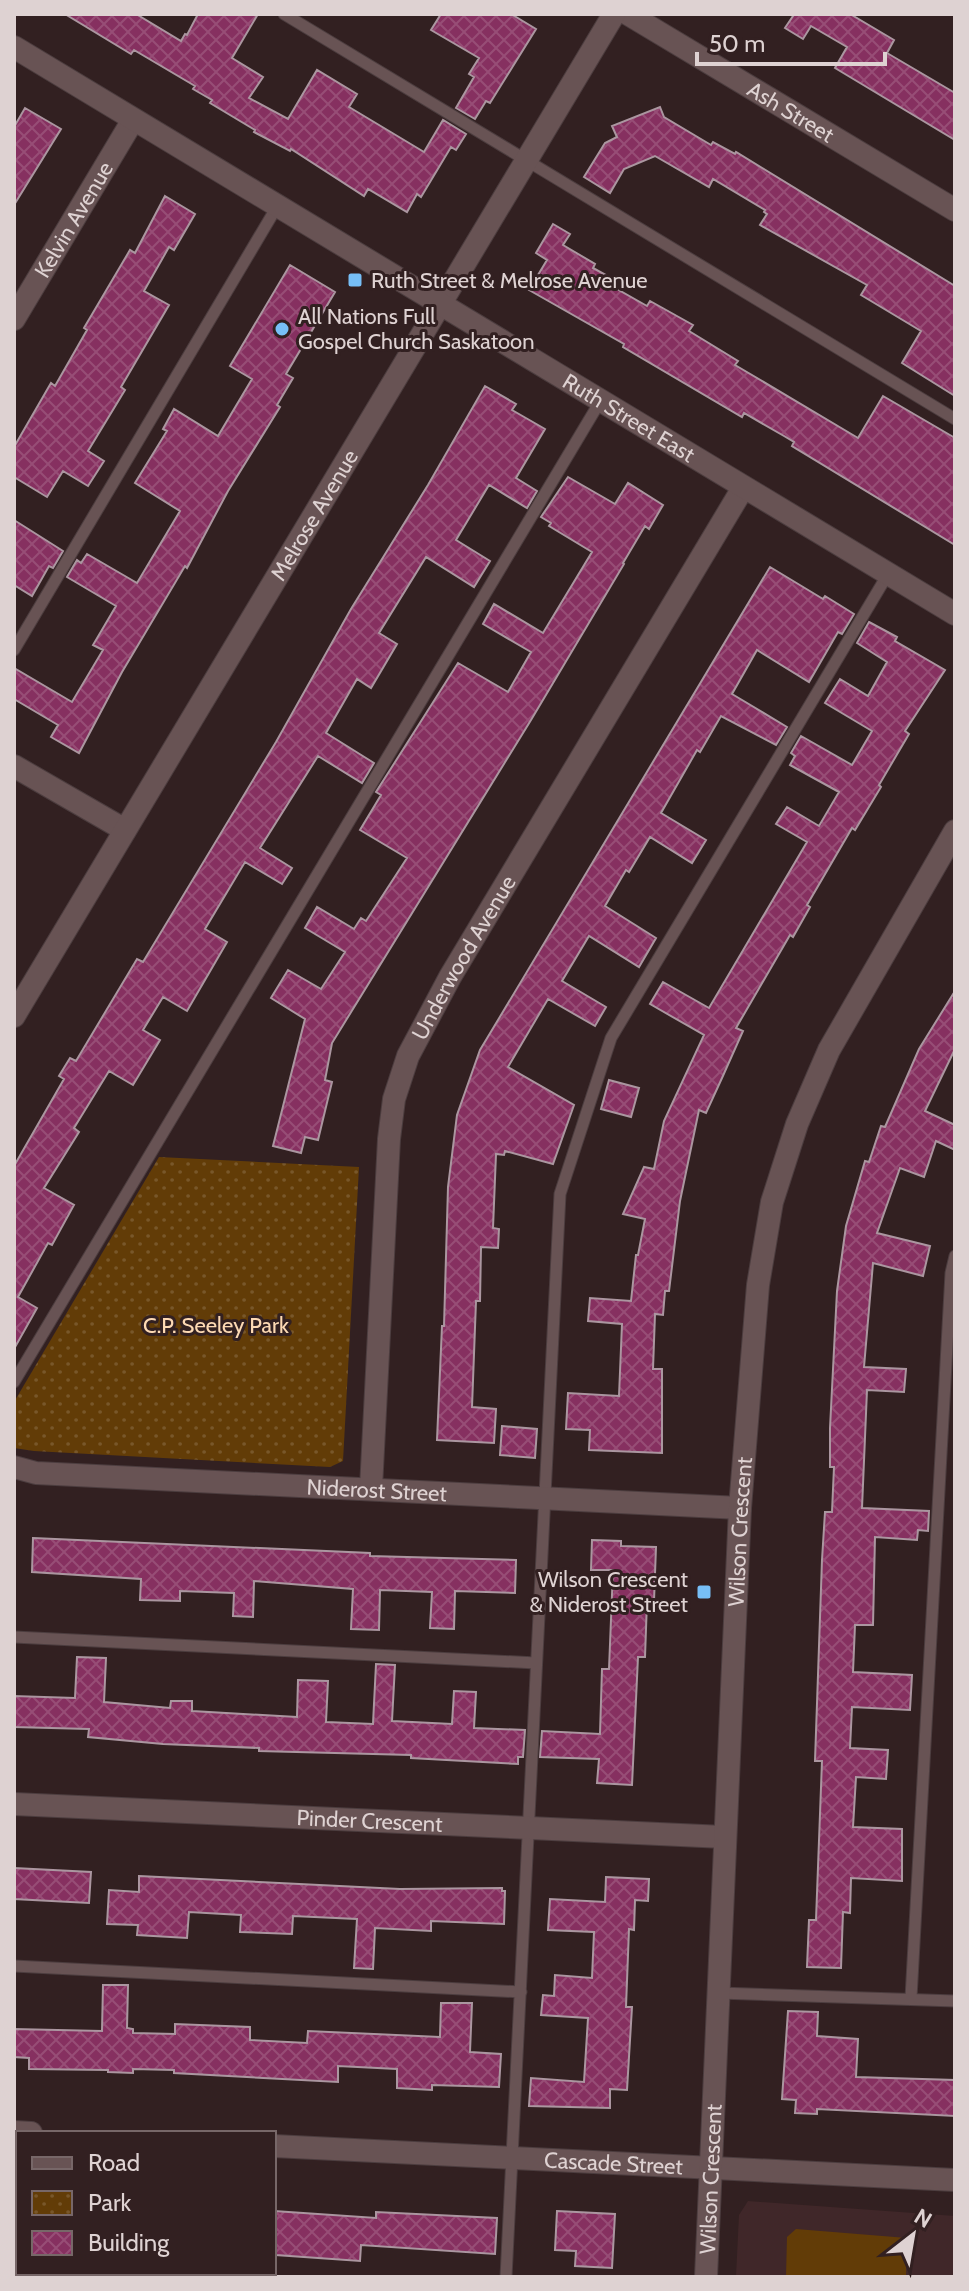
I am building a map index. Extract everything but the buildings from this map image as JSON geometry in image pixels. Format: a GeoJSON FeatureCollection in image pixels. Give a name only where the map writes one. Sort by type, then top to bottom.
{"type":"FeatureCollection","features":[{"type":"Feature","properties":{"kind":"street","name":"Melrose Avenue"},"geometry":{"type":"LineString","coordinates":[[14,1016],[614,14]]}},
{"type":"Feature","properties":{"kind":"street","name":"Ash Street"},"geometry":{"type":"LineString","coordinates":[[628,14],[955,210]]}},
{"type":"Feature","properties":{"kind":"street","name":"Ruth Street East"},"geometry":{"type":"LineString","coordinates":[[14,47],[955,614]]}},
{"type":"Feature","properties":{"kind":"street","name":"Kelvin Avenue"},"geometry":{"type":"LineString","coordinates":[[14,319],[133,120]]}},
{"type":"Feature","properties":{"kind":"street","name":"Underwood Avenue"},"geometry":{"type":"LineString","coordinates":[[371,1488],[389,1139],[394,1099],[408,1056],[450,977],[743,488]]}},
{"type":"Feature","properties":{"kind":"street"},"geometry":{"type":"LineString","coordinates":[[14,766],[125,830]]}},
{"type":"Feature","properties":{"kind":"street","name":"Wilson Crescent"},"geometry":{"type":"LineString","coordinates":[[706,2277],[740,1508],[758,1285],[772,1202],[797,1124],[829,1050],[955,831]]}},
{"type":"Feature","properties":{"kind":"street","name":"Niderost Street"},"geometry":{"type":"LineString","coordinates":[[14,1467],[36,1473],[740,1508]]}},
{"type":"Feature","properties":{"kind":"street","name":"Pinder Crescent"},"geometry":{"type":"LineString","coordinates":[[14,1804],[724,1837]]}},
{"type":"Feature","properties":{"kind":"street","name":"Cascade Street"},"geometry":{"type":"LineString","coordinates":[[276,2146],[955,2180]]}},
{"type":"Feature","properties":{"kind":"lane"},"geometry":{"type":"LineString","coordinates":[[284,14],[955,419]]}},
{"type":"Feature","properties":{"kind":"lane"},"geometry":{"type":"LineString","coordinates":[[14,650],[278,205]]}},
{"type":"Feature","properties":{"kind":"lane"},"geometry":{"type":"LineString","coordinates":[[14,1382],[601,400]]}},
{"type":"Feature","properties":{"kind":"lane"},"geometry":{"type":"LineString","coordinates":[[506,2277],[560,1194],[611,1038],[888,574]]}},
{"type":"Feature","properties":{"kind":"lane"},"geometry":{"type":"LineString","coordinates":[[911,1998],[951,1273],[955,1256]]}},
{"type":"Feature","properties":{"kind":"lane"},"geometry":{"type":"LineString","coordinates":[[14,1637],[536,1663]]}},
{"type":"Feature","properties":{"kind":"lane"},"geometry":{"type":"LineString","coordinates":[[14,1966],[521,1992]]}},
{"type":"Feature","properties":{"kind":"lane"},"geometry":{"type":"LineString","coordinates":[[719,1993],[955,2001]]}},
{"type":"Feature","properties":{"kind":"shaded area"},"geometry":{"type":"Polygon","coordinates":[[[748,2201],[955,2216],[955,2277],[736,2277],[739,2215],[748,2201]]]}},
{"type":"Feature","properties":{"kind":"green space","name":"C.P. Seeley Park"},"geometry":{"type":"Polygon","coordinates":[[[159,1157],[359,1167],[343,1461],[330,1467],[14,1448],[14,1402],[159,1157]]]}},
{"type":"Feature","properties":{"kind":"green space"},"geometry":{"type":"Polygon","coordinates":[[[796,2229],[907,2238],[906,2277],[786,2277],[787,2237],[796,2229]]]}},
{"type":"Feature","properties":{"kind":"place","name":"Ruth Street & Melrose Avenue"},"geometry":{"type":"Point","coordinates":[355,280]}},
{"type":"Feature","properties":{"kind":"place","name":"All Nations Full Gospel Church Saskatoon"},"geometry":{"type":"Point","coordinates":[282,329]}},
{"type":"Feature","properties":{"kind":"place","name":"Wilson Crescent & Niderost Street"},"geometry":{"type":"Point","coordinates":[704,1592]}}]}
